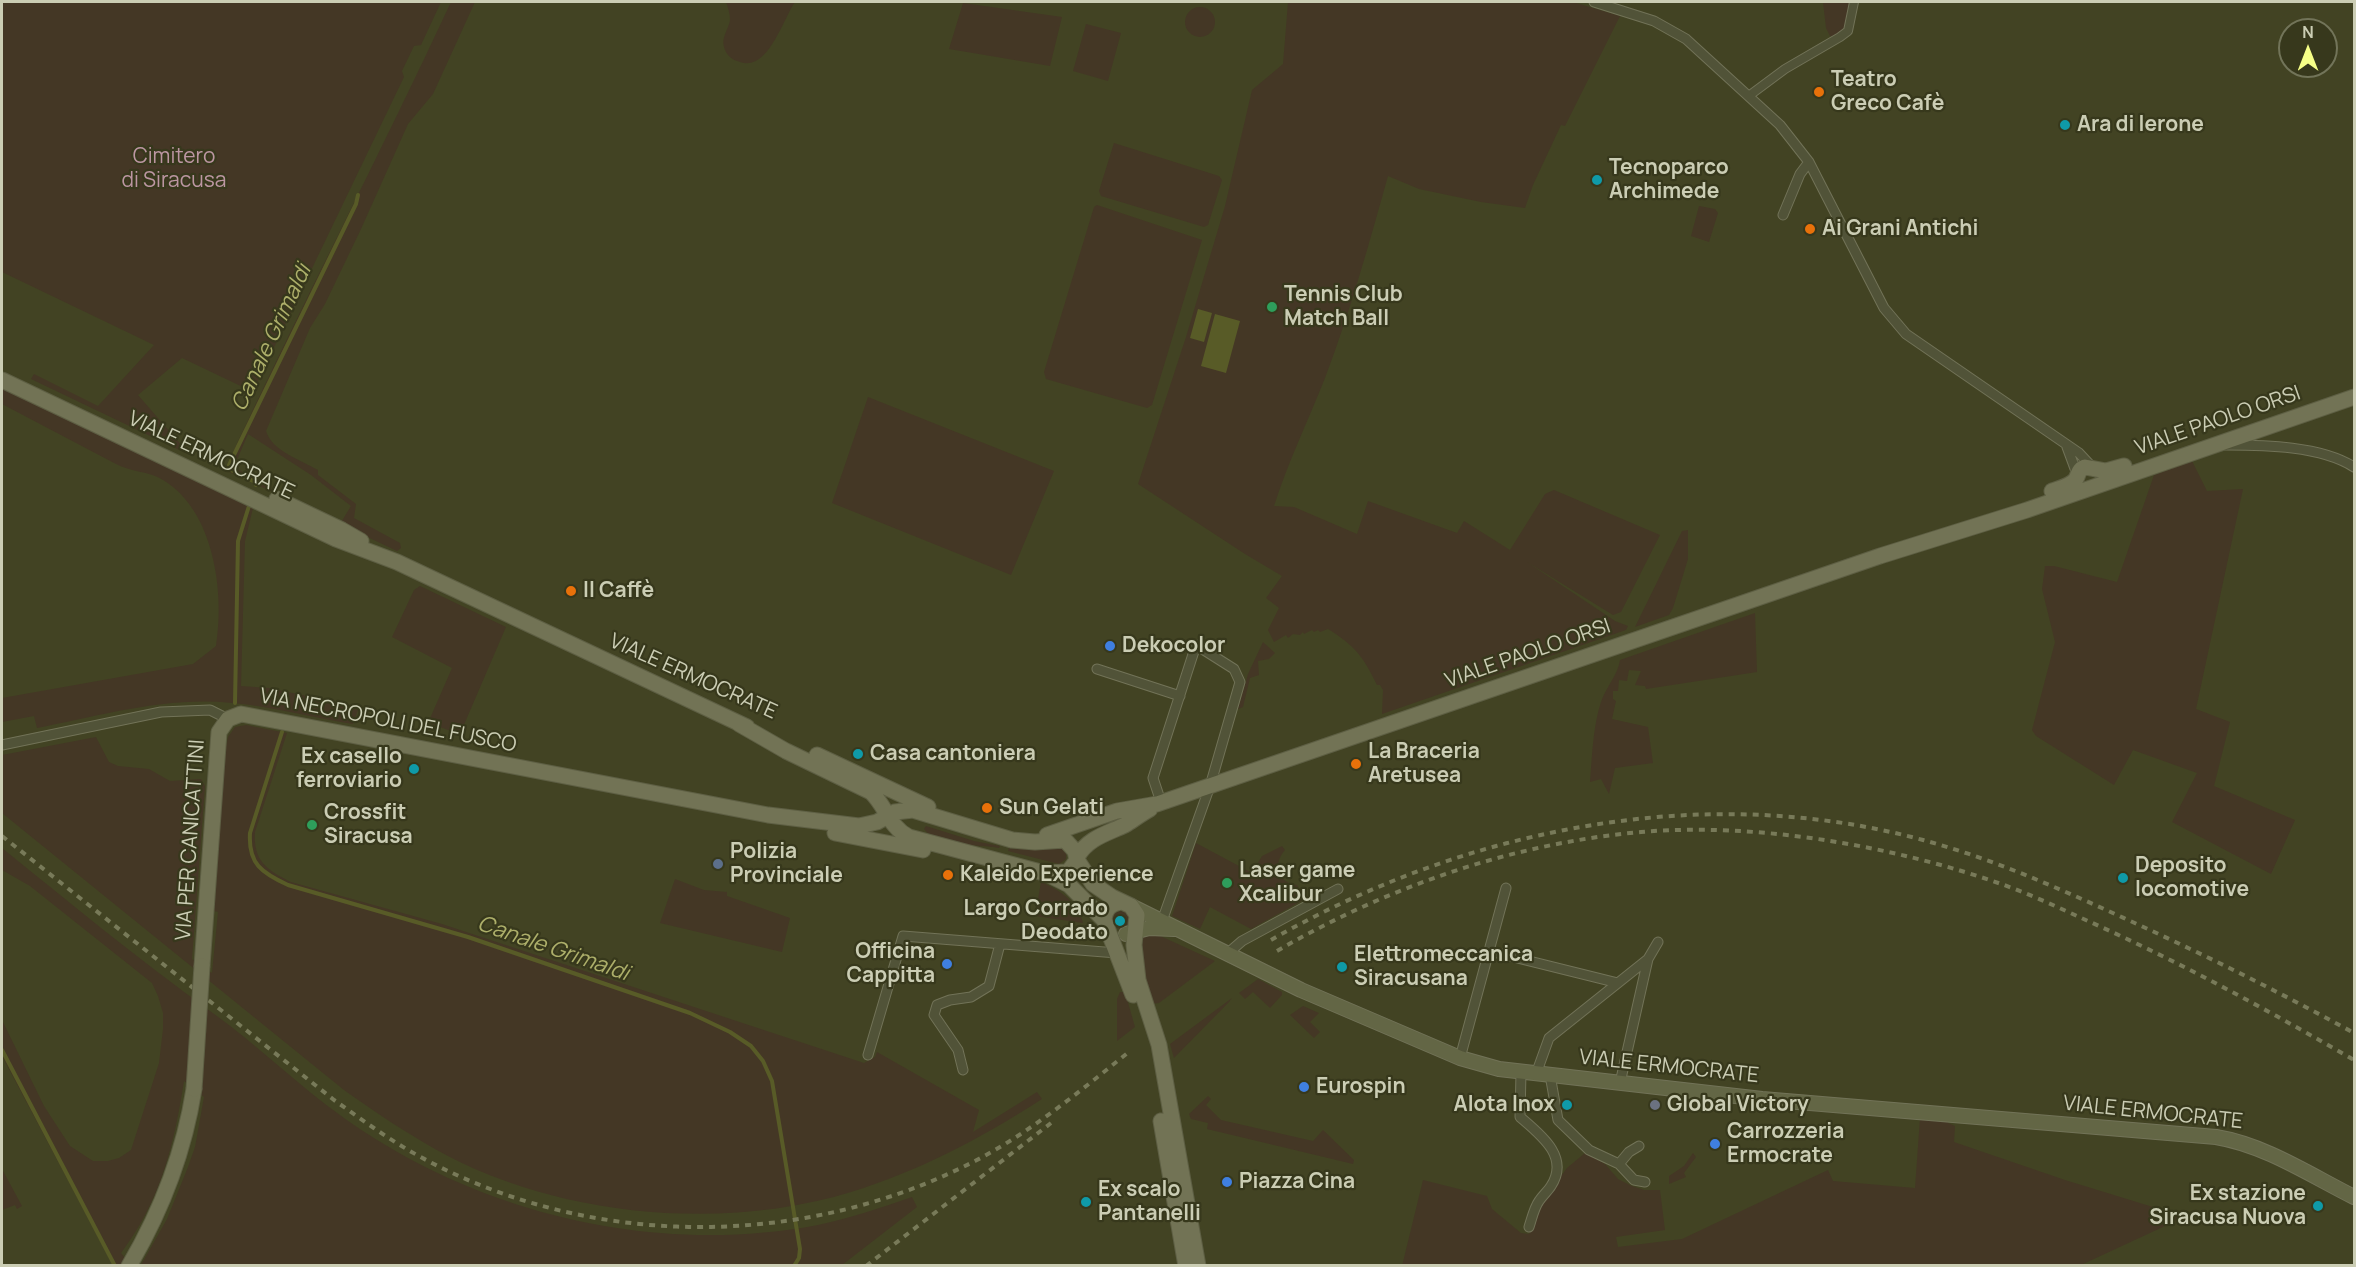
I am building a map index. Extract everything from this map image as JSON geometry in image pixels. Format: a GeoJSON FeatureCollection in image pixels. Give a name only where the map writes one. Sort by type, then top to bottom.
{"type":"FeatureCollection","features":[{"type":"Feature","properties":{"kind":"main road","name":"VIALE ERMOCRATE"},"geometry":{"type":"LineString","coordinates":[[6,377],[336,539],[397,562],[738,724],[792,743],[972,828]]}},
{"type":"Feature","properties":{"kind":"main road","name":"VIALE PAOLO ORSI"},"geometry":{"type":"LineString","coordinates":[[2094,468],[2111,471],[2355,388]]}},
{"type":"Feature","properties":{"kind":"main road","name":"VIALE PAOLO ORSI"},"geometry":{"type":"LineString","coordinates":[[1159,803],[1912,545],[2092,487],[2355,397]]}},
{"type":"Feature","properties":{"kind":"main road"},"geometry":{"type":"LineString","coordinates":[[1912,545],[2068,485],[2082,467],[2094,468],[2099,477],[2092,487],[2081,486],[2076,476]]}},
{"type":"Feature","properties":{"kind":"main road","name":"VIA NECROPOLI DEL FUSCO"},"geometry":{"type":"LineString","coordinates":[[228,719],[241,714],[768,815]]}},
{"type":"Feature","properties":{"kind":"main road","name":"VIA PER CANICATTINI"},"geometry":{"type":"LineString","coordinates":[[129,1265],[169,1187],[190,1117],[194,1089],[219,732],[228,719]]}},
{"type":"Feature","properties":{"kind":"main road"},"geometry":{"type":"LineString","coordinates":[[738,724],[786,751],[871,792],[882,814],[903,834],[1044,873],[1069,885],[1116,934],[1149,928],[1174,929]]}},
{"type":"Feature","properties":{"kind":"main road"},"geometry":{"type":"LineString","coordinates":[[1024,841],[1117,811],[1159,803]]}},
{"type":"Feature","properties":{"kind":"main road"},"geometry":{"type":"LineString","coordinates":[[1044,873],[1068,872],[1083,847],[1094,838],[1126,824],[1159,803]]}},
{"type":"Feature","properties":{"kind":"main road"},"geometry":{"type":"LineString","coordinates":[[768,815],[848,826],[866,825],[882,814],[914,810],[999,837],[1024,841],[1065,840],[1073,846],[1077,858],[1093,884],[1127,904],[1137,915],[1132,931],[1138,980],[1159,1045],[1198,1266]]}},
{"type":"Feature","properties":{"kind":"main road"},"geometry":{"type":"LineString","coordinates":[[927,842],[918,834],[916,826],[919,819],[930,814]]}},
{"type":"Feature","properties":{"kind":"main road"},"geometry":{"type":"LineString","coordinates":[[768,815],[810,828],[927,851],[973,855]]}},
{"type":"Feature","properties":{"kind":"main road"},"geometry":{"type":"LineString","coordinates":[[1127,904],[1113,904],[1108,908],[1106,924],[1149,1049],[1186,1266]]}},
{"type":"Feature","properties":{"kind":"main road","name":"VIALE ERMOCRATE"},"geometry":{"type":"LineString","coordinates":[[1127,904],[1301,990],[1460,1058],[1499,1069],[1773,1100],[2216,1137],[2259,1149],[2355,1197]]}},
{"type":"Feature","properties":{"kind":"street"},"geometry":{"type":"LineString","coordinates":[[1594,2],[1639,15],[1673,31],[1696,46],[1749,95],[1792,138],[1809,162],[1884,308],[1906,334],[2079,453],[2094,468]]}},
{"type":"Feature","properties":{"kind":"street"},"geometry":{"type":"LineString","coordinates":[[1749,95],[1785,69],[1840,38],[1848,30],[1854,2]]}},
{"type":"Feature","properties":{"kind":"street"},"geometry":{"type":"LineString","coordinates":[[1784,215],[1800,174],[1809,162]]}},
{"type":"Feature","properties":{"kind":"street"},"geometry":{"type":"LineString","coordinates":[[2066,445],[2076,476]]}},
{"type":"Feature","properties":{"kind":"street"},"geometry":{"type":"LineString","coordinates":[[2215,445],[2264,445],[2323,454],[2343,460],[2355,468]]}},
{"type":"Feature","properties":{"kind":"street"},"geometry":{"type":"LineString","coordinates":[[1159,803],[1153,778],[1196,645],[1234,669],[1240,682],[1210,786],[1162,921]]}},
{"type":"Feature","properties":{"kind":"street"},"geometry":{"type":"LineString","coordinates":[[1097,669],[1180,696]]}},
{"type":"Feature","properties":{"kind":"street","name":"VIA NECROPOLI DEL FUSCO"},"geometry":{"type":"LineString","coordinates":[[2,745],[161,712],[210,710],[228,719]]}},
{"type":"Feature","properties":{"kind":"street"},"geometry":{"type":"LineString","coordinates":[[872,840],[882,814]]}},
{"type":"Feature","properties":{"kind":"street"},"geometry":{"type":"LineString","coordinates":[[1460,1058],[1506,888]]}},
{"type":"Feature","properties":{"kind":"street"},"geometry":{"type":"LineString","coordinates":[[1227,954],[1242,941],[1338,889]]}},
{"type":"Feature","properties":{"kind":"street"},"geometry":{"type":"LineString","coordinates":[[868,1055],[903,936],[1117,953]]}},
{"type":"Feature","properties":{"kind":"street"},"geometry":{"type":"LineString","coordinates":[[1620,1083],[1648,959],[1658,942]]}},
{"type":"Feature","properties":{"kind":"street"},"geometry":{"type":"LineString","coordinates":[[963,1070],[958,1050],[934,1015],[937,1005],[950,1000],[971,998],[989,986],[1000,944]]}},
{"type":"Feature","properties":{"kind":"street"},"geometry":{"type":"LineString","coordinates":[[1489,951],[1618,983]]}},
{"type":"Feature","properties":{"kind":"street"},"geometry":{"type":"LineString","coordinates":[[1645,1182],[1634,1180],[1619,1164],[1589,1150],[1558,1120],[1543,1075],[1549,1038],[1648,959]]}},
{"type":"Feature","properties":{"kind":"street"},"geometry":{"type":"LineString","coordinates":[[1521,1072],[1521,1117],[1548,1140],[1557,1159],[1558,1169],[1550,1188],[1538,1202],[1529,1227]]}},
{"type":"Feature","properties":{"kind":"street"},"geometry":{"type":"LineString","coordinates":[[1619,1164],[1629,1152],[1639,1146]]}},
{"type":"Feature","properties":{"kind":"green space","name":"Cimitero di Siracusa"},"geometry":{"type":"Polygon","coordinates":[[[2,2],[441,2],[421,45],[414,46],[402,71],[404,77],[254,389],[249,390],[182,358],[138,395],[190,455],[31,379],[34,374],[98,406],[154,345],[2,272],[2,2]]]}},
{"type":"Feature","properties":{"kind":"green space"},"geometry":{"type":"Polygon","coordinates":[[[451,2],[475,2],[433,94],[408,124],[325,304],[310,328],[266,431],[274,444],[318,470],[318,475],[356,504],[354,518],[400,543],[401,548],[397,551],[340,524],[351,506],[311,475],[248,434],[234,467],[277,494],[227,471],[227,465],[451,2]]]}},
{"type":"Feature","properties":{"kind":"green space"},"geometry":{"type":"Polygon","coordinates":[[[726,2],[795,2],[767,52],[750,63],[734,60],[725,50],[723,43],[730,20],[726,2]]]}},
{"type":"Feature","properties":{"kind":"green space"},"geometry":{"type":"Polygon","coordinates":[[[1288,2],[1573,2],[1620,16],[1565,126],[1561,125],[1533,185],[1525,208],[1481,202],[1419,189],[1388,176],[1359,278],[1334,353],[1285,473],[1274,506],[1294,507],[1357,534],[1368,501],[1457,533],[1464,521],[1510,550],[1545,494],[1554,490],[1660,535],[1621,612],[1613,615],[1527,562],[1615,621],[1628,626],[1626,630],[1382,714],[1383,690],[1380,685],[1377,685],[1367,666],[1352,647],[1328,629],[1320,632],[1312,630],[1300,635],[1293,634],[1288,638],[1286,635],[1274,642],[1268,630],[1279,608],[1266,598],[1282,576],[1138,484],[1186,337],[1225,206],[1252,90],[1283,64],[1288,2]]]}},
{"type":"Feature","properties":{"kind":"green space"},"geometry":{"type":"Polygon","coordinates":[[[1823,2],[1849,2],[1845,28],[1834,37],[1830,36],[1826,28],[1823,2]]]}},
{"type":"Feature","properties":{"kind":"green space"},"geometry":{"type":"Polygon","coordinates":[[[963,3],[1062,17],[1050,66],[949,49],[963,3]]]}},
{"type":"Feature","properties":{"kind":"green space"},"geometry":{"type":"Polygon","coordinates":[[[1200,7],[1210,12],[1215,22],[1210,32],[1200,37],[1190,32],[1185,22],[1190,12],[1200,7]]]}},
{"type":"Feature","properties":{"kind":"green space"},"geometry":{"type":"Polygon","coordinates":[[[1086,24],[1121,33],[1108,81],[1073,71],[1086,24]]]}},
{"type":"Feature","properties":{"kind":"green space"},"geometry":{"type":"Polygon","coordinates":[[[1114,143],[1219,176],[1222,180],[1208,225],[1204,227],[1101,196],[1099,191],[1114,143]]]}},
{"type":"Feature","properties":{"kind":"green space"},"geometry":{"type":"Polygon","coordinates":[[[1097,205],[1202,240],[1152,405],[1147,408],[1046,379],[1044,372],[1094,207],[1097,205]]]}},
{"type":"Feature","properties":{"kind":"green space"},"geometry":{"type":"Polygon","coordinates":[[[1699,206],[1715,209],[1718,213],[1709,242],[1691,236],[1699,206]]]}},
{"type":"Feature","properties":{"kind":"green space"},"geometry":{"type":"Polygon","coordinates":[[[2,387],[253,508],[245,541],[241,686],[269,688],[359,707],[353,724],[262,707],[207,702],[183,702],[133,708],[37,728],[34,716],[2,722],[2,698],[193,664],[216,646],[219,602],[217,578],[205,532],[194,511],[180,494],[158,477],[121,467],[2,404],[2,387]]]}},
{"type":"Feature","properties":{"kind":"green space"},"geometry":{"type":"Polygon","coordinates":[[[868,397],[1054,471],[1011,575],[832,503],[868,397]]]}},
{"type":"Feature","properties":{"kind":"green space"},"geometry":{"type":"Polygon","coordinates":[[[2192,461],[2207,491],[2243,489],[2196,709],[2230,722],[2214,786],[2295,820],[2271,874],[2172,822],[2197,773],[2133,750],[2114,785],[2036,736],[2032,730],[2055,642],[2042,589],[2045,566],[2054,566],[2117,582],[2154,475],[2192,461]]]}},
{"type":"Feature","properties":{"kind":"green space"},"geometry":{"type":"Polygon","coordinates":[[[1688,530],[1688,559],[1673,608],[1669,615],[1635,627],[1682,531],[1688,530]]]}},
{"type":"Feature","properties":{"kind":"green space"},"geometry":{"type":"Polygon","coordinates":[[[420,586],[506,627],[460,734],[428,723],[452,668],[392,637],[414,590],[420,586]]]}},
{"type":"Feature","properties":{"kind":"green space"},"geometry":{"type":"Polygon","coordinates":[[[1755,613],[1757,672],[1646,689],[1645,686],[1635,685],[1641,671],[1629,670],[1627,681],[1619,680],[1618,691],[1613,691],[1613,699],[1616,701],[1612,719],[1648,727],[1653,763],[1615,768],[1609,794],[1601,779],[1590,782],[1598,711],[1620,660],[1755,613]]]}},
{"type":"Feature","properties":{"kind":"green space"},"geometry":{"type":"Polygon","coordinates":[[[1263,642],[1275,653],[1269,659],[1258,661],[1259,675],[1250,678],[1243,707],[1238,709],[1248,674],[1263,642]]]}},
{"type":"Feature","properties":{"kind":"green space"},"geometry":{"type":"Polygon","coordinates":[[[246,725],[287,733],[255,832],[255,842],[256,850],[263,863],[291,882],[442,924],[864,1063],[875,1057],[877,1052],[979,1110],[973,1132],[1037,1092],[1042,1099],[973,1140],[925,1164],[876,1184],[802,1204],[751,1211],[699,1214],[646,1212],[593,1204],[542,1193],[494,1177],[448,1156],[395,1125],[344,1090],[2,813],[2,755],[96,737],[109,762],[118,766],[149,769],[170,781],[201,779],[205,786],[192,959],[212,973],[218,912],[214,911],[225,752],[228,737],[235,727],[246,725]]]}},
{"type":"Feature","properties":{"kind":"green space"},"geometry":{"type":"Polygon","coordinates":[[[926,826],[974,841],[1000,846],[999,848],[948,842],[930,835],[924,829],[926,826]]]}},
{"type":"Feature","properties":{"kind":"green space","name":"Laser game Xcalibur"},"geometry":{"type":"Polygon","coordinates":[[[1196,843],[1252,873],[1262,856],[1282,846],[1285,850],[1278,867],[1281,877],[1297,885],[1305,899],[1251,929],[1210,907],[1200,929],[1172,916],[1196,843]]]}},
{"type":"Feature","properties":{"kind":"green space"},"geometry":{"type":"Polygon","coordinates":[[[1057,846],[1066,853],[1066,859],[1059,864],[1008,851],[1009,848],[1041,850],[1057,846]]]}},
{"type":"Feature","properties":{"kind":"green space"},"geometry":{"type":"Polygon","coordinates":[[[2,848],[344,1118],[396,1151],[452,1180],[510,1202],[570,1219],[632,1230],[694,1235],[756,1233],[818,1225],[912,1197],[917,1207],[842,1265],[141,1265],[167,1219],[195,1147],[204,1097],[184,1081],[176,1127],[164,1171],[146,1213],[121,1253],[131,1265],[113,1265],[2,1056],[2,1020],[44,1106],[70,1146],[93,1161],[108,1161],[119,1158],[131,1150],[159,1063],[163,1013],[152,983],[30,886],[2,870],[2,848]]]}},
{"type":"Feature","properties":{"kind":"green space"},"geometry":{"type":"Polygon","coordinates":[[[675,879],[704,890],[727,892],[727,896],[790,918],[782,952],[660,923],[675,879]]]}},
{"type":"Feature","properties":{"kind":"green space"},"geometry":{"type":"Polygon","coordinates":[[[1041,882],[1055,889],[1073,903],[1083,923],[1035,916],[1041,882]]]}},
{"type":"Feature","properties":{"kind":"green space"},"geometry":{"type":"Polygon","coordinates":[[[1121,911],[1127,914],[1130,920],[1127,926],[1121,929],[1115,926],[1112,920],[1115,914],[1121,911]]]}},
{"type":"Feature","properties":{"kind":"green space"},"geometry":{"type":"Polygon","coordinates":[[[1156,934],[1215,961],[1159,1003],[1152,1004],[1141,971],[1139,943],[1143,936],[1156,934]]]}},
{"type":"Feature","properties":{"kind":"green space"},"geometry":{"type":"Polygon","coordinates":[[[1258,979],[1282,992],[1270,1008],[1253,992],[1245,999],[1239,993],[1258,979]]]}},
{"type":"Feature","properties":{"kind":"green space"},"geometry":{"type":"Polygon","coordinates":[[[1120,992],[1125,992],[1135,1027],[1117,1041],[1117,999],[1120,992]]]}},
{"type":"Feature","properties":{"kind":"green space"},"geometry":{"type":"Polygon","coordinates":[[[1232,998],[1229,1002],[1174,1058],[1170,1044],[1232,998]]]}},
{"type":"Feature","properties":{"kind":"green space"},"geometry":{"type":"Polygon","coordinates":[[[1303,1006],[1319,1013],[1310,1022],[1320,1032],[1314,1038],[1290,1015],[1303,1006]]]}},
{"type":"Feature","properties":{"kind":"green space"},"geometry":{"type":"Polygon","coordinates":[[[1208,1096],[1211,1099],[1206,1105],[1221,1120],[1313,1141],[1323,1130],[1354,1160],[1353,1164],[1207,1129],[1208,1123],[1191,1119],[1189,1114],[1208,1096]]]}},
{"type":"Feature","properties":{"kind":"green space"},"geometry":{"type":"Polygon","coordinates":[[[1920,1118],[1948,1120],[1948,1123],[1955,1126],[1954,1142],[2065,1180],[2179,1215],[2178,1220],[2081,1265],[1402,1266],[1423,1180],[1487,1196],[1492,1209],[1521,1233],[1529,1234],[1541,1204],[1567,1168],[1585,1153],[1605,1164],[1618,1179],[1632,1186],[1644,1190],[1660,1190],[1665,1230],[1616,1237],[1618,1247],[1682,1239],[1828,1170],[1833,1181],[1915,1188],[1920,1118]]]}},
{"type":"Feature","properties":{"kind":"green space"},"geometry":{"type":"Polygon","coordinates":[[[1693,1153],[1696,1157],[1684,1173],[1686,1177],[1669,1184],[1669,1176],[1684,1166],[1693,1153]]]}},
{"type":"Feature","properties":{"kind":"green space"},"geometry":{"type":"Polygon","coordinates":[[[2,1169],[22,1206],[17,1209],[15,1205],[2,1210],[2,1169]]]}},
{"type":"Feature","properties":{"kind":"shaded area"},"geometry":{"type":"Polygon","coordinates":[[[1198,309],[1212,313],[1204,342],[1190,338],[1198,309]]]}},
{"type":"Feature","properties":{"kind":"shaded area"},"geometry":{"type":"Polygon","coordinates":[[[1215,314],[1240,321],[1226,373],[1201,366],[1215,314]]]}},
{"type":"Feature","properties":{"kind":"waterway","name":"Canale Grimaldi"},"geometry":{"type":"LineString","coordinates":[[256,485],[255,482],[231,470],[229,465],[356,204],[358,195]]}},
{"type":"Feature","properties":{"kind":"waterway","name":"Canale Grimaldi"},"geometry":{"type":"LineString","coordinates":[[235,703],[238,541],[249,506]]}},
{"type":"Feature","properties":{"kind":"waterway","name":"Canale Grimaldi"},"geometry":{"type":"LineString","coordinates":[[282,732],[250,833],[251,853],[254,860],[271,876],[288,885],[468,937],[690,1013],[730,1032],[751,1046],[763,1061],[772,1081],[800,1249],[799,1258],[794,1266]]}},
{"type":"Feature","properties":{"kind":"waterway"},"geometry":{"type":"LineString","coordinates":[[2,1050],[115,1266]]}},
{"type":"Feature","properties":{"kind":"railway"},"geometry":{"type":"LineString","coordinates":[[1271,940],[1346,901],[1424,869],[1505,844],[1587,826],[1671,816],[1756,815],[1840,823],[1923,840],[1978,857],[2058,889],[2165,937],[2274,990],[2354,1033]]}},
{"type":"Feature","properties":{"kind":"railway"},"geometry":{"type":"LineString","coordinates":[[1277,951],[1362,907],[1407,888],[1499,858],[1546,846],[1641,832],[1685,830],[1778,834],[1872,848],[1962,871],[2016,890],[2132,941],[2196,973],[2354,1060]]}},
{"type":"Feature","properties":{"kind":"railway"},"geometry":{"type":"LineString","coordinates":[[2,836],[334,1100],[375,1129],[417,1155],[483,1186],[552,1209],[623,1222],[695,1227],[768,1223],[839,1211],[908,1190],[996,1150],[1055,1110],[1130,1051]]}},
{"type":"Feature","properties":{"kind":"railway"},"geometry":{"type":"LineString","coordinates":[[866,1266],[1051,1123]]}},
{"type":"Feature","properties":{"kind":"place","name":"Teatro Greco Cafè"},"geometry":{"type":"Point","coordinates":[1819,92]}},
{"type":"Feature","properties":{"kind":"place","name":"Ara di Ierone"},"geometry":{"type":"Point","coordinates":[2065,125]}},
{"type":"Feature","properties":{"kind":"place","name":"Tecnoparco Archimede"},"geometry":{"type":"Point","coordinates":[1597,180]}},
{"type":"Feature","properties":{"kind":"place","name":"Ai Grani Antichi"},"geometry":{"type":"Point","coordinates":[1810,229]}},
{"type":"Feature","properties":{"kind":"place","name":"Tennis Club Match Ball"},"geometry":{"type":"Point","coordinates":[1272,307]}},
{"type":"Feature","properties":{"kind":"place","name":"Il Caffè"},"geometry":{"type":"Point","coordinates":[571,591]}},
{"type":"Feature","properties":{"kind":"place","name":"Dekocolor"},"geometry":{"type":"Point","coordinates":[1110,646]}},
{"type":"Feature","properties":{"kind":"place","name":"Casa cantoniera"},"geometry":{"type":"Point","coordinates":[858,754]}},
{"type":"Feature","properties":{"kind":"place","name":"La Braceria Aretusea"},"geometry":{"type":"Point","coordinates":[1356,764]}},
{"type":"Feature","properties":{"kind":"place","name":"Ex casello ferroviario"},"geometry":{"type":"Point","coordinates":[414,769]}},
{"type":"Feature","properties":{"kind":"place","name":"Sun Gelati"},"geometry":{"type":"Point","coordinates":[987,808]}},
{"type":"Feature","properties":{"kind":"place","name":"Crossfit Siracusa"},"geometry":{"type":"Point","coordinates":[312,825]}},
{"type":"Feature","properties":{"kind":"place","name":"Polizia Provinciale"},"geometry":{"type":"Point","coordinates":[718,864]}},
{"type":"Feature","properties":{"kind":"place","name":"Kaleido Experience"},"geometry":{"type":"Point","coordinates":[948,875]}},
{"type":"Feature","properties":{"kind":"place","name":"Deposito locomotive"},"geometry":{"type":"Point","coordinates":[2123,878]}},
{"type":"Feature","properties":{"kind":"place","name":"Laser game Xcalibur"},"geometry":{"type":"Point","coordinates":[1227,883]}},
{"type":"Feature","properties":{"kind":"place","name":"Largo Corrado Deodato"},"geometry":{"type":"Point","coordinates":[1120,921]}},
{"type":"Feature","properties":{"kind":"place","name":"Officina Cappitta"},"geometry":{"type":"Point","coordinates":[947,964]}},
{"type":"Feature","properties":{"kind":"place","name":"Elettromeccanica Siracusana"},"geometry":{"type":"Point","coordinates":[1342,967]}},
{"type":"Feature","properties":{"kind":"place","name":"Eurospin"},"geometry":{"type":"Point","coordinates":[1304,1087]}},
{"type":"Feature","properties":{"kind":"place","name":"Alota Inox"},"geometry":{"type":"Point","coordinates":[1567,1105]}},
{"type":"Feature","properties":{"kind":"place","name":"Global Victory"},"geometry":{"type":"Point","coordinates":[1655,1105]}},
{"type":"Feature","properties":{"kind":"place","name":"Carrozzeria Ermocrate"},"geometry":{"type":"Point","coordinates":[1715,1144]}},
{"type":"Feature","properties":{"kind":"place","name":"Piazza Cina"},"geometry":{"type":"Point","coordinates":[1227,1182]}},
{"type":"Feature","properties":{"kind":"place","name":"Ex scalo Pantanelli"},"geometry":{"type":"Point","coordinates":[1086,1202]}},
{"type":"Feature","properties":{"kind":"place","name":"Ex stazione Siracusa Nuova"},"geometry":{"type":"Point","coordinates":[2318,1206]}}]}
